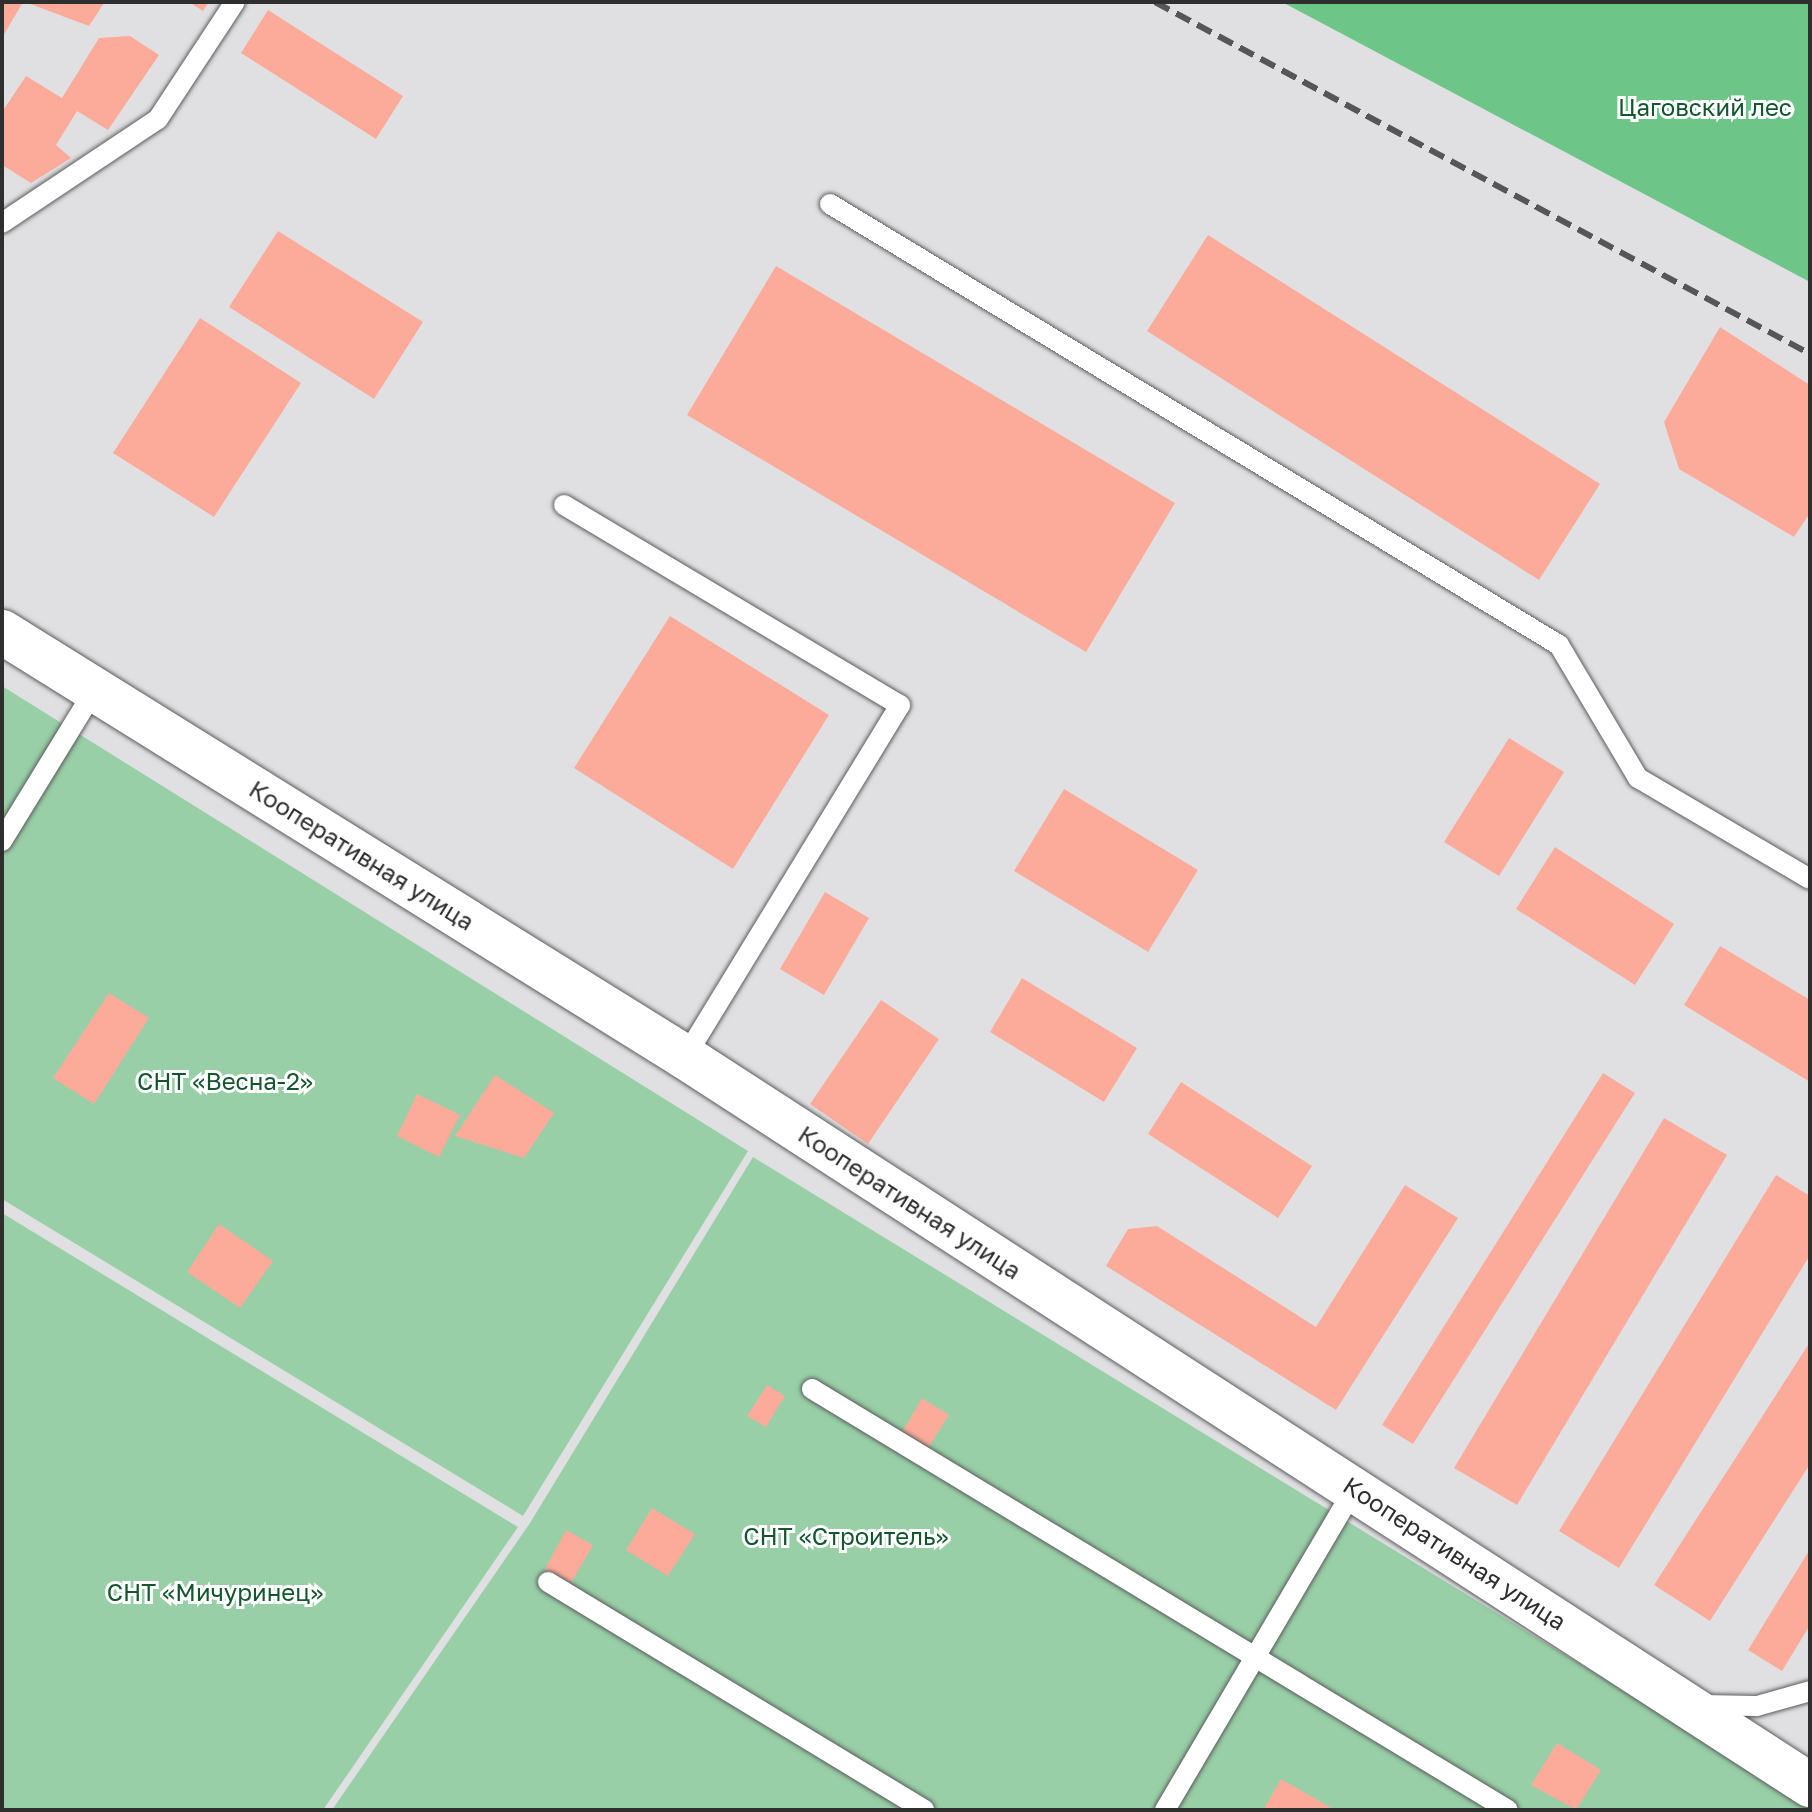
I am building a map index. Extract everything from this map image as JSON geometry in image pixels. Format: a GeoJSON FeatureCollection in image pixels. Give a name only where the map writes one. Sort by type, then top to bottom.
{"type":"FeatureCollection","features":[{"type":"Feature","properties":{"kind":"main road","name":"Кооперативная улица"},"geometry":{"type":"LineString","coordinates":[[2,632],[685,1057],[1355,1487],[1810,1785]]}},
{"type":"Feature","properties":{"kind":"lane"},"geometry":{"type":"LineString","coordinates":[[2,223],[158,119],[235,2]]}},
{"type":"Feature","properties":{"kind":"lane"},"geometry":{"type":"LineString","coordinates":[[830,204],[1559,645],[1638,778],[1810,879]]}},
{"type":"Feature","properties":{"kind":"lane"},"geometry":{"type":"LineString","coordinates":[[564,505],[900,705],[685,1057]]}},
{"type":"Feature","properties":{"kind":"lane"},"geometry":{"type":"LineString","coordinates":[[2,841],[95,689]]}},
{"type":"Feature","properties":{"kind":"lane"},"geometry":{"type":"LineString","coordinates":[[812,1389],[1508,1810]]}},
{"type":"Feature","properties":{"kind":"lane"},"geometry":{"type":"LineString","coordinates":[[1165,1810],[1355,1487]]}},
{"type":"Feature","properties":{"kind":"lane"},"geometry":{"type":"LineString","coordinates":[[548,1582],[924,1810]]}},
{"type":"Feature","properties":{"kind":"lane"},"geometry":{"type":"LineString","coordinates":[[1685,1705],[1757,1706],[1810,1691]]}},
{"type":"Feature","properties":{"kind":"green space","name":"Цаговский лес"},"geometry":{"type":"Polygon","coordinates":[[[1282,2],[1810,2],[1810,282],[1282,2]]]}},
{"type":"Feature","properties":{"kind":"green space","name":"СНТ «Весна-2»"},"geometry":{"type":"Polygon","coordinates":[[[2,686],[748,1151],[523,1516],[2,1199],[2,686]]]}},
{"type":"Feature","properties":{"kind":"green space","name":"СНТ «Строитель»"},"geometry":{"type":"Polygon","coordinates":[[[753,1157],[1810,1805],[1810,1810],[332,1810],[530,1523],[753,1157]]]}},
{"type":"Feature","properties":{"kind":"green space","name":"СНТ «Мичуринец»"},"geometry":{"type":"Polygon","coordinates":[[[2,1213],[518,1527],[323,1810],[2,1810],[2,1213]]]}},
{"type":"Feature","properties":{"kind":"building"},"geometry":{"type":"Polygon","coordinates":[[[2,2],[23,2],[2,38],[2,2]]]}},
{"type":"Feature","properties":{"kind":"building"},"geometry":{"type":"Polygon","coordinates":[[[25,2],[102,2],[104,3],[89,26],[25,2]]]}},
{"type":"Feature","properties":{"kind":"building"},"geometry":{"type":"Polygon","coordinates":[[[189,2],[209,2],[203,11],[189,2]]]}},
{"type":"Feature","properties":{"kind":"building"},"geometry":{"type":"Polygon","coordinates":[[[268,10],[403,96],[376,139],[241,53],[268,10]]]}},
{"type":"Feature","properties":{"kind":"building"},"geometry":{"type":"Polygon","coordinates":[[[130,36],[159,55],[108,130],[77,111],[56,145],[71,158],[31,183],[2,165],[2,112],[26,76],[62,98],[99,38],[130,36]]]}},
{"type":"Feature","properties":{"kind":"building"},"geometry":{"type":"Polygon","coordinates":[[[278,231],[423,322],[374,399],[229,307],[278,231]]]}},
{"type":"Feature","properties":{"kind":"building"},"geometry":{"type":"Polygon","coordinates":[[[1208,235],[1600,484],[1539,580],[1147,331],[1208,235]]]}},
{"type":"Feature","properties":{"kind":"building"},"geometry":{"type":"Polygon","coordinates":[[[776,266],[1175,503],[1086,652],[687,415],[776,266]]]}},
{"type":"Feature","properties":{"kind":"building"},"geometry":{"type":"Polygon","coordinates":[[[200,318],[301,383],[214,517],[113,453],[200,318]]]}},
{"type":"Feature","properties":{"kind":"building"},"geometry":{"type":"Polygon","coordinates":[[[1720,327],[1810,385],[1810,513],[1794,537],[1679,469],[1664,422],[1720,327]]]}},
{"type":"Feature","properties":{"kind":"building"},"geometry":{"type":"Polygon","coordinates":[[[670,616],[829,715],[733,869],[574,768],[670,616]]]}},
{"type":"Feature","properties":{"kind":"building"},"geometry":{"type":"Polygon","coordinates":[[[1509,738],[1564,772],[1499,876],[1444,842],[1509,738]]]}},
{"type":"Feature","properties":{"kind":"building"},"geometry":{"type":"Polygon","coordinates":[[[1064,789],[1198,870],[1148,952],[1014,871],[1064,789]]]}},
{"type":"Feature","properties":{"kind":"building"},"geometry":{"type":"Polygon","coordinates":[[[1555,847],[1674,924],[1635,985],[1516,909],[1555,847]]]}},
{"type":"Feature","properties":{"kind":"building"},"geometry":{"type":"Polygon","coordinates":[[[825,892],[869,918],[824,995],[780,969],[825,892]]]}},
{"type":"Feature","properties":{"kind":"building"},"geometry":{"type":"Polygon","coordinates":[[[1720,946],[1810,1000],[1810,1082],[1684,1005],[1720,946]]]}},
{"type":"Feature","properties":{"kind":"building"},"geometry":{"type":"Polygon","coordinates":[[[1022,978],[1137,1048],[1104,1102],[990,1032],[1022,978]]]}},
{"type":"Feature","properties":{"kind":"building"},"geometry":{"type":"Polygon","coordinates":[[[109,993],[149,1018],[94,1104],[53,1078],[109,993]]]}},
{"type":"Feature","properties":{"kind":"building"},"geometry":{"type":"Polygon","coordinates":[[[881,1000],[939,1039],[868,1144],[810,1104],[881,1000]]]}},
{"type":"Feature","properties":{"kind":"building"},"geometry":{"type":"Polygon","coordinates":[[[1603,1073],[1635,1093],[1413,1444],[1382,1425],[1603,1073]]]}},
{"type":"Feature","properties":{"kind":"building"},"geometry":{"type":"Polygon","coordinates":[[[495,1075],[554,1113],[524,1158],[455,1136],[495,1075]]]}},
{"type":"Feature","properties":{"kind":"building"},"geometry":{"type":"Polygon","coordinates":[[[1181,1082],[1312,1166],[1278,1218],[1148,1134],[1181,1082]]]}},
{"type":"Feature","properties":{"kind":"building"},"geometry":{"type":"Polygon","coordinates":[[[417,1094],[460,1115],[439,1157],[397,1136],[417,1094]]]}},
{"type":"Feature","properties":{"kind":"building"},"geometry":{"type":"Polygon","coordinates":[[[1664,1118],[1727,1155],[1517,1505],[1454,1468],[1664,1118]]]}},
{"type":"Feature","properties":{"kind":"building"},"geometry":{"type":"Polygon","coordinates":[[[1776,1175],[1810,1196],[1810,1255],[1619,1568],[1559,1531],[1776,1175]]]}},
{"type":"Feature","properties":{"kind":"building"},"geometry":{"type":"Polygon","coordinates":[[[1405,1185],[1458,1218],[1336,1410],[1106,1266],[1128,1229],[1157,1226],[1316,1327],[1405,1185]]]}},
{"type":"Feature","properties":{"kind":"building"},"geometry":{"type":"Polygon","coordinates":[[[219,1224],[273,1261],[240,1308],[187,1272],[219,1224]]]}},
{"type":"Feature","properties":{"kind":"building"},"geometry":{"type":"Polygon","coordinates":[[[1810,1342],[1810,1464],[1710,1621],[1654,1585],[1810,1342]]]}},
{"type":"Feature","properties":{"kind":"building"},"geometry":{"type":"Polygon","coordinates":[[[767,1385],[785,1396],[766,1427],[747,1416],[767,1385]]]}},
{"type":"Feature","properties":{"kind":"building"},"geometry":{"type":"Polygon","coordinates":[[[922,1398],[949,1415],[928,1448],[902,1432],[922,1398]]]}},
{"type":"Feature","properties":{"kind":"building"},"geometry":{"type":"Polygon","coordinates":[[[652,1508],[695,1534],[668,1576],[626,1550],[652,1508]]]}},
{"type":"Feature","properties":{"kind":"building"},"geometry":{"type":"Polygon","coordinates":[[[566,1530],[593,1545],[571,1583],[545,1569],[566,1530]]]}},
{"type":"Feature","properties":{"kind":"building"},"geometry":{"type":"Polygon","coordinates":[[[1810,1549],[1810,1625],[1782,1671],[1748,1650],[1810,1549]]]}},
{"type":"Feature","properties":{"kind":"building"},"geometry":{"type":"Polygon","coordinates":[[[1557,1743],[1601,1770],[1576,1810],[1531,1785],[1557,1743]]]}},
{"type":"Feature","properties":{"kind":"building"},"geometry":{"type":"Polygon","coordinates":[[[1281,1779],[1335,1810],[1263,1810],[1281,1779]]]}},
{"type":"Feature","properties":{"kind":"railway"},"geometry":{"type":"LineString","coordinates":[[1155,2],[1810,354]]}}]}
